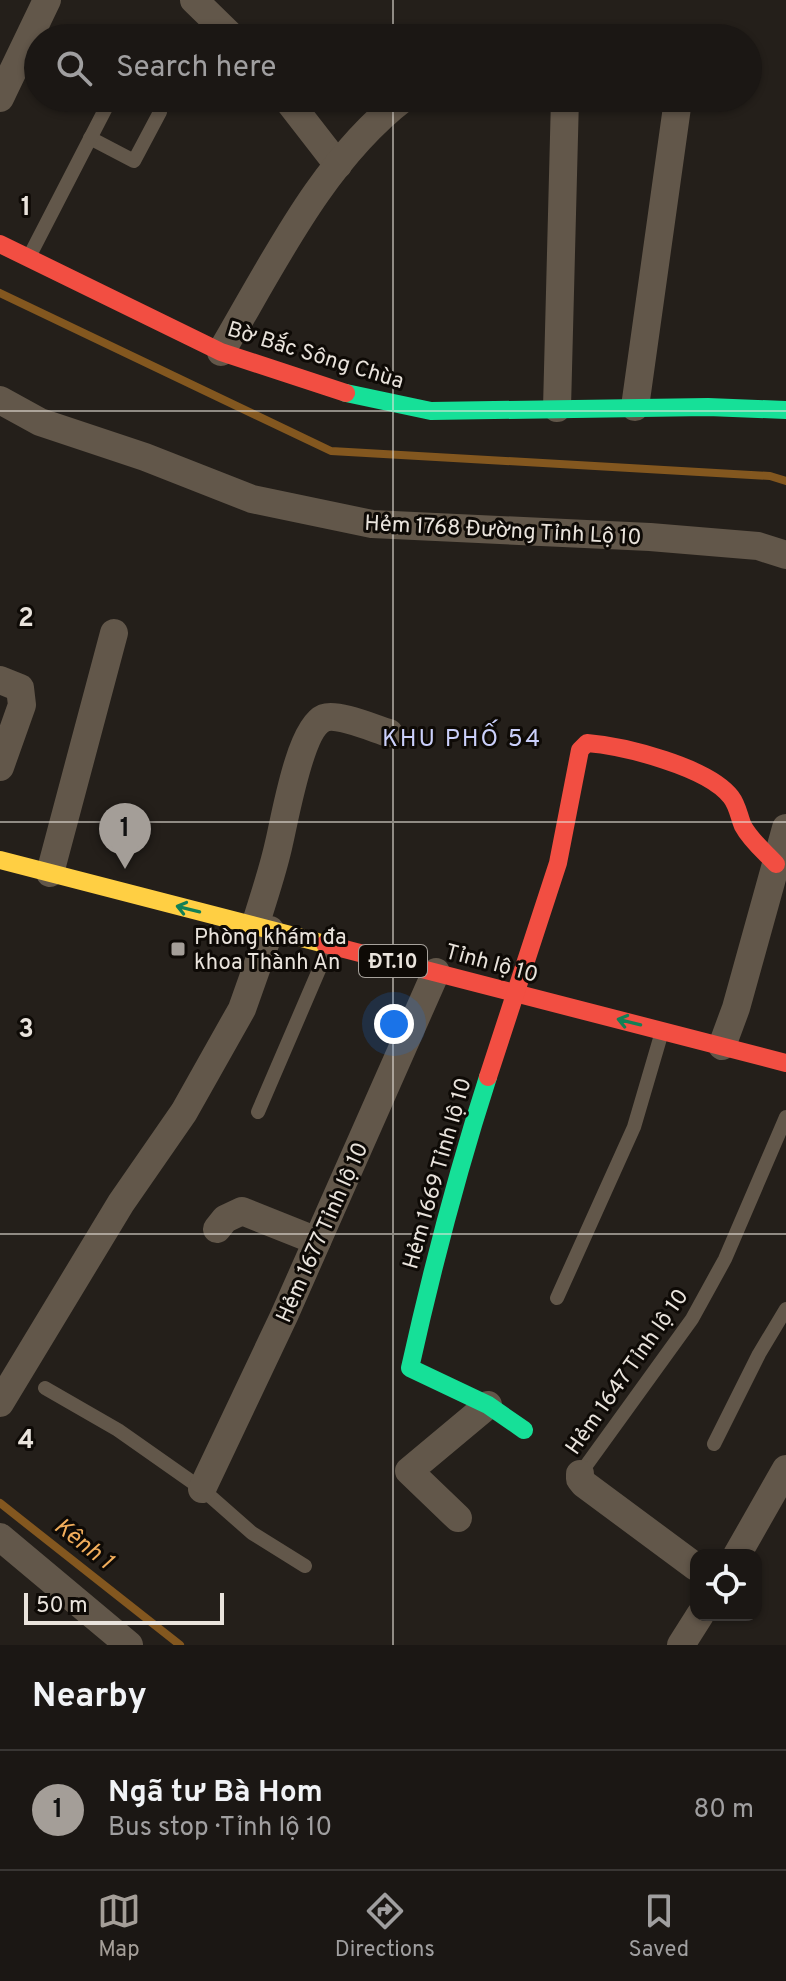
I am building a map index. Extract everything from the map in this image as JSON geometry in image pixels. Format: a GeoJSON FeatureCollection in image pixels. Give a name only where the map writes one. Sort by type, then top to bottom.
{"type":"FeatureCollection","features":[{"type":"Feature","properties":{"kind":"street"},"geometry":{"type":"LineString","coordinates":[[35,24],[47,0]]}},
{"type":"Feature","properties":{"kind":"street"},"geometry":{"type":"LineString","coordinates":[[194,0],[219,24]]}},
{"type":"Feature","properties":{"kind":"street"},"geometry":{"type":"LineString","coordinates":[[0,98],[24,48]]}},
{"type":"Feature","properties":{"kind":"street"},"geometry":{"type":"LineString","coordinates":[[297,112],[338,165]]}},
{"type":"Feature","properties":{"kind":"street"},"geometry":{"type":"LineString","coordinates":[[221,352],[294,230],[338,165],[386,112]]}},
{"type":"Feature","properties":{"kind":"street"},"geometry":{"type":"LineString","coordinates":[[557,408],[565,112]]}},
{"type":"Feature","properties":{"kind":"street"},"geometry":{"type":"LineString","coordinates":[[635,407],[676,112]]}},
{"type":"Feature","properties":{"kind":"street","name":"Bờ Bắc Sông Chùa"},"geometry":{"type":"LineString","coordinates":[[0,244],[221,352],[353,395],[431,411],[635,407],[786,410]]}},
{"type":"Feature","properties":{"kind":"street","name":"Hẻm 1768 Đường Tỉnh Lộ 10"},"geometry":{"type":"LineString","coordinates":[[0,400],[40,422],[145,457],[252,499],[372,524],[650,537],[758,546],[786,555]]}},
{"type":"Feature","properties":{"kind":"street"},"geometry":{"type":"LineString","coordinates":[[50,873],[114,633]]}},
{"type":"Feature","properties":{"kind":"street"},"geometry":{"type":"LineString","coordinates":[[0,680],[20,688],[22,705],[0,767]]}},
{"type":"Feature","properties":{"kind":"street"},"geometry":{"type":"LineString","coordinates":[[0,1403],[121,1203],[184,1112],[242,1009],[292,781],[316,724],[326,717],[340,718],[389,733]]}},
{"type":"Feature","properties":{"kind":"street","name":"Hẻm 1669 Tỉnh lộ 10"},"geometry":{"type":"LineString","coordinates":[[488,1405],[410,1368],[435,1255],[464,1150],[558,863],[580,750],[587,743],[616,746],[653,757],[716,783],[731,797],[745,830],[776,864]]}},
{"type":"Feature","properties":{"kind":"street"},"geometry":{"type":"LineString","coordinates":[[722,1046],[786,828]]}},
{"type":"Feature","properties":{"kind":"street","name":"Tỉnh lộ 10"},"geometry":{"type":"LineString","coordinates":[[0,860],[786,1063]]}},
{"type":"Feature","properties":{"kind":"street","name":"Hẻm 1677 Tỉnh lộ 10"},"geometry":{"type":"LineString","coordinates":[[202,1489],[317,1241],[436,972]]}},
{"type":"Feature","properties":{"kind":"street"},"geometry":{"type":"LineString","coordinates":[[217,1229],[225,1219],[242,1211],[317,1241]]}},
{"type":"Feature","properties":{"kind":"street"},"geometry":{"type":"LineString","coordinates":[[458,1518],[409,1471],[488,1405],[524,1430]]}},
{"type":"Feature","properties":{"kind":"street"},"geometry":{"type":"LineString","coordinates":[[740,1549],[786,1469]]}},
{"type":"Feature","properties":{"kind":"street"},"geometry":{"type":"LineString","coordinates":[[580,1474],[584,1484],[690,1563]]}},
{"type":"Feature","properties":{"kind":"street"},"geometry":{"type":"LineString","coordinates":[[0,1537],[129,1645]]}},
{"type":"Feature","properties":{"kind":"street"},"geometry":{"type":"LineString","coordinates":[[681,1645],[696,1621]]}},
{"type":"Feature","properties":{"kind":"lane"},"geometry":{"type":"LineString","coordinates":[[29,258],[104,112]]}},
{"type":"Feature","properties":{"kind":"lane"},"geometry":{"type":"LineString","coordinates":[[90,138],[134,161],[160,112]]}},
{"type":"Feature","properties":{"kind":"lane"},"geometry":{"type":"LineString","coordinates":[[258,1112],[329,945]]}},
{"type":"Feature","properties":{"kind":"lane"},"geometry":{"type":"LineString","coordinates":[[557,1298],[634,1127],[662,1031]]}},
{"type":"Feature","properties":{"kind":"lane","name":"Hẻm 1647 Tỉnh lộ 10"},"geometry":{"type":"LineString","coordinates":[[580,1474],[692,1319],[725,1259],[786,1117]]}},
{"type":"Feature","properties":{"kind":"lane"},"geometry":{"type":"LineString","coordinates":[[714,1444],[759,1354],[786,1309]]}},
{"type":"Feature","properties":{"kind":"lane"},"geometry":{"type":"LineString","coordinates":[[45,1388],[118,1430],[202,1489],[252,1533],[305,1566]]}},
{"type":"Feature","properties":{"kind":"waterway"},"geometry":{"type":"LineString","coordinates":[[0,293],[331,451],[770,476],[786,481]]}},
{"type":"Feature","properties":{"kind":"waterway","name":"Kênh 1"},"geometry":{"type":"LineString","coordinates":[[0,1503],[180,1645]]}},
{"type":"Feature","properties":{"kind":"traffic: fast"},"geometry":{"type":"LineString","coordinates":[[346,393],[431,411],[708,407],[786,410]]}},
{"type":"Feature","properties":{"kind":"traffic: fast"},"geometry":{"type":"LineString","coordinates":[[488,1077],[446,1221],[410,1368],[488,1405],[524,1430]]}},
{"type":"Feature","properties":{"kind":"traffic: slow"},"geometry":{"type":"LineString","coordinates":[[0,860],[325,944]]}},
{"type":"Feature","properties":{"kind":"traffic: jam"},"geometry":{"type":"LineString","coordinates":[[0,244],[221,352],[346,393]]}},
{"type":"Feature","properties":{"kind":"traffic: jam"},"geometry":{"type":"LineString","coordinates":[[488,1077],[558,863],[580,750],[587,743],[622,748],[664,760],[720,786],[733,800],[746,831],[776,864]]}},
{"type":"Feature","properties":{"kind":"traffic: jam"},"geometry":{"type":"LineString","coordinates":[[325,944],[786,1063]]}},
{"type":"Feature","properties":{"kind":"place","name":"Ngã tư Bà Hom"},"geometry":{"type":"Point","coordinates":[125,869]}},
{"type":"Feature","properties":{"kind":"place","name":"Phòng khám đa khoa Thành An"},"geometry":{"type":"Point","coordinates":[178,949]}},
{"type":"Feature","properties":{"kind":"district","name":"KHU PHỐ 54"},"geometry":{"type":"Point","coordinates":[462,738]}}]}
